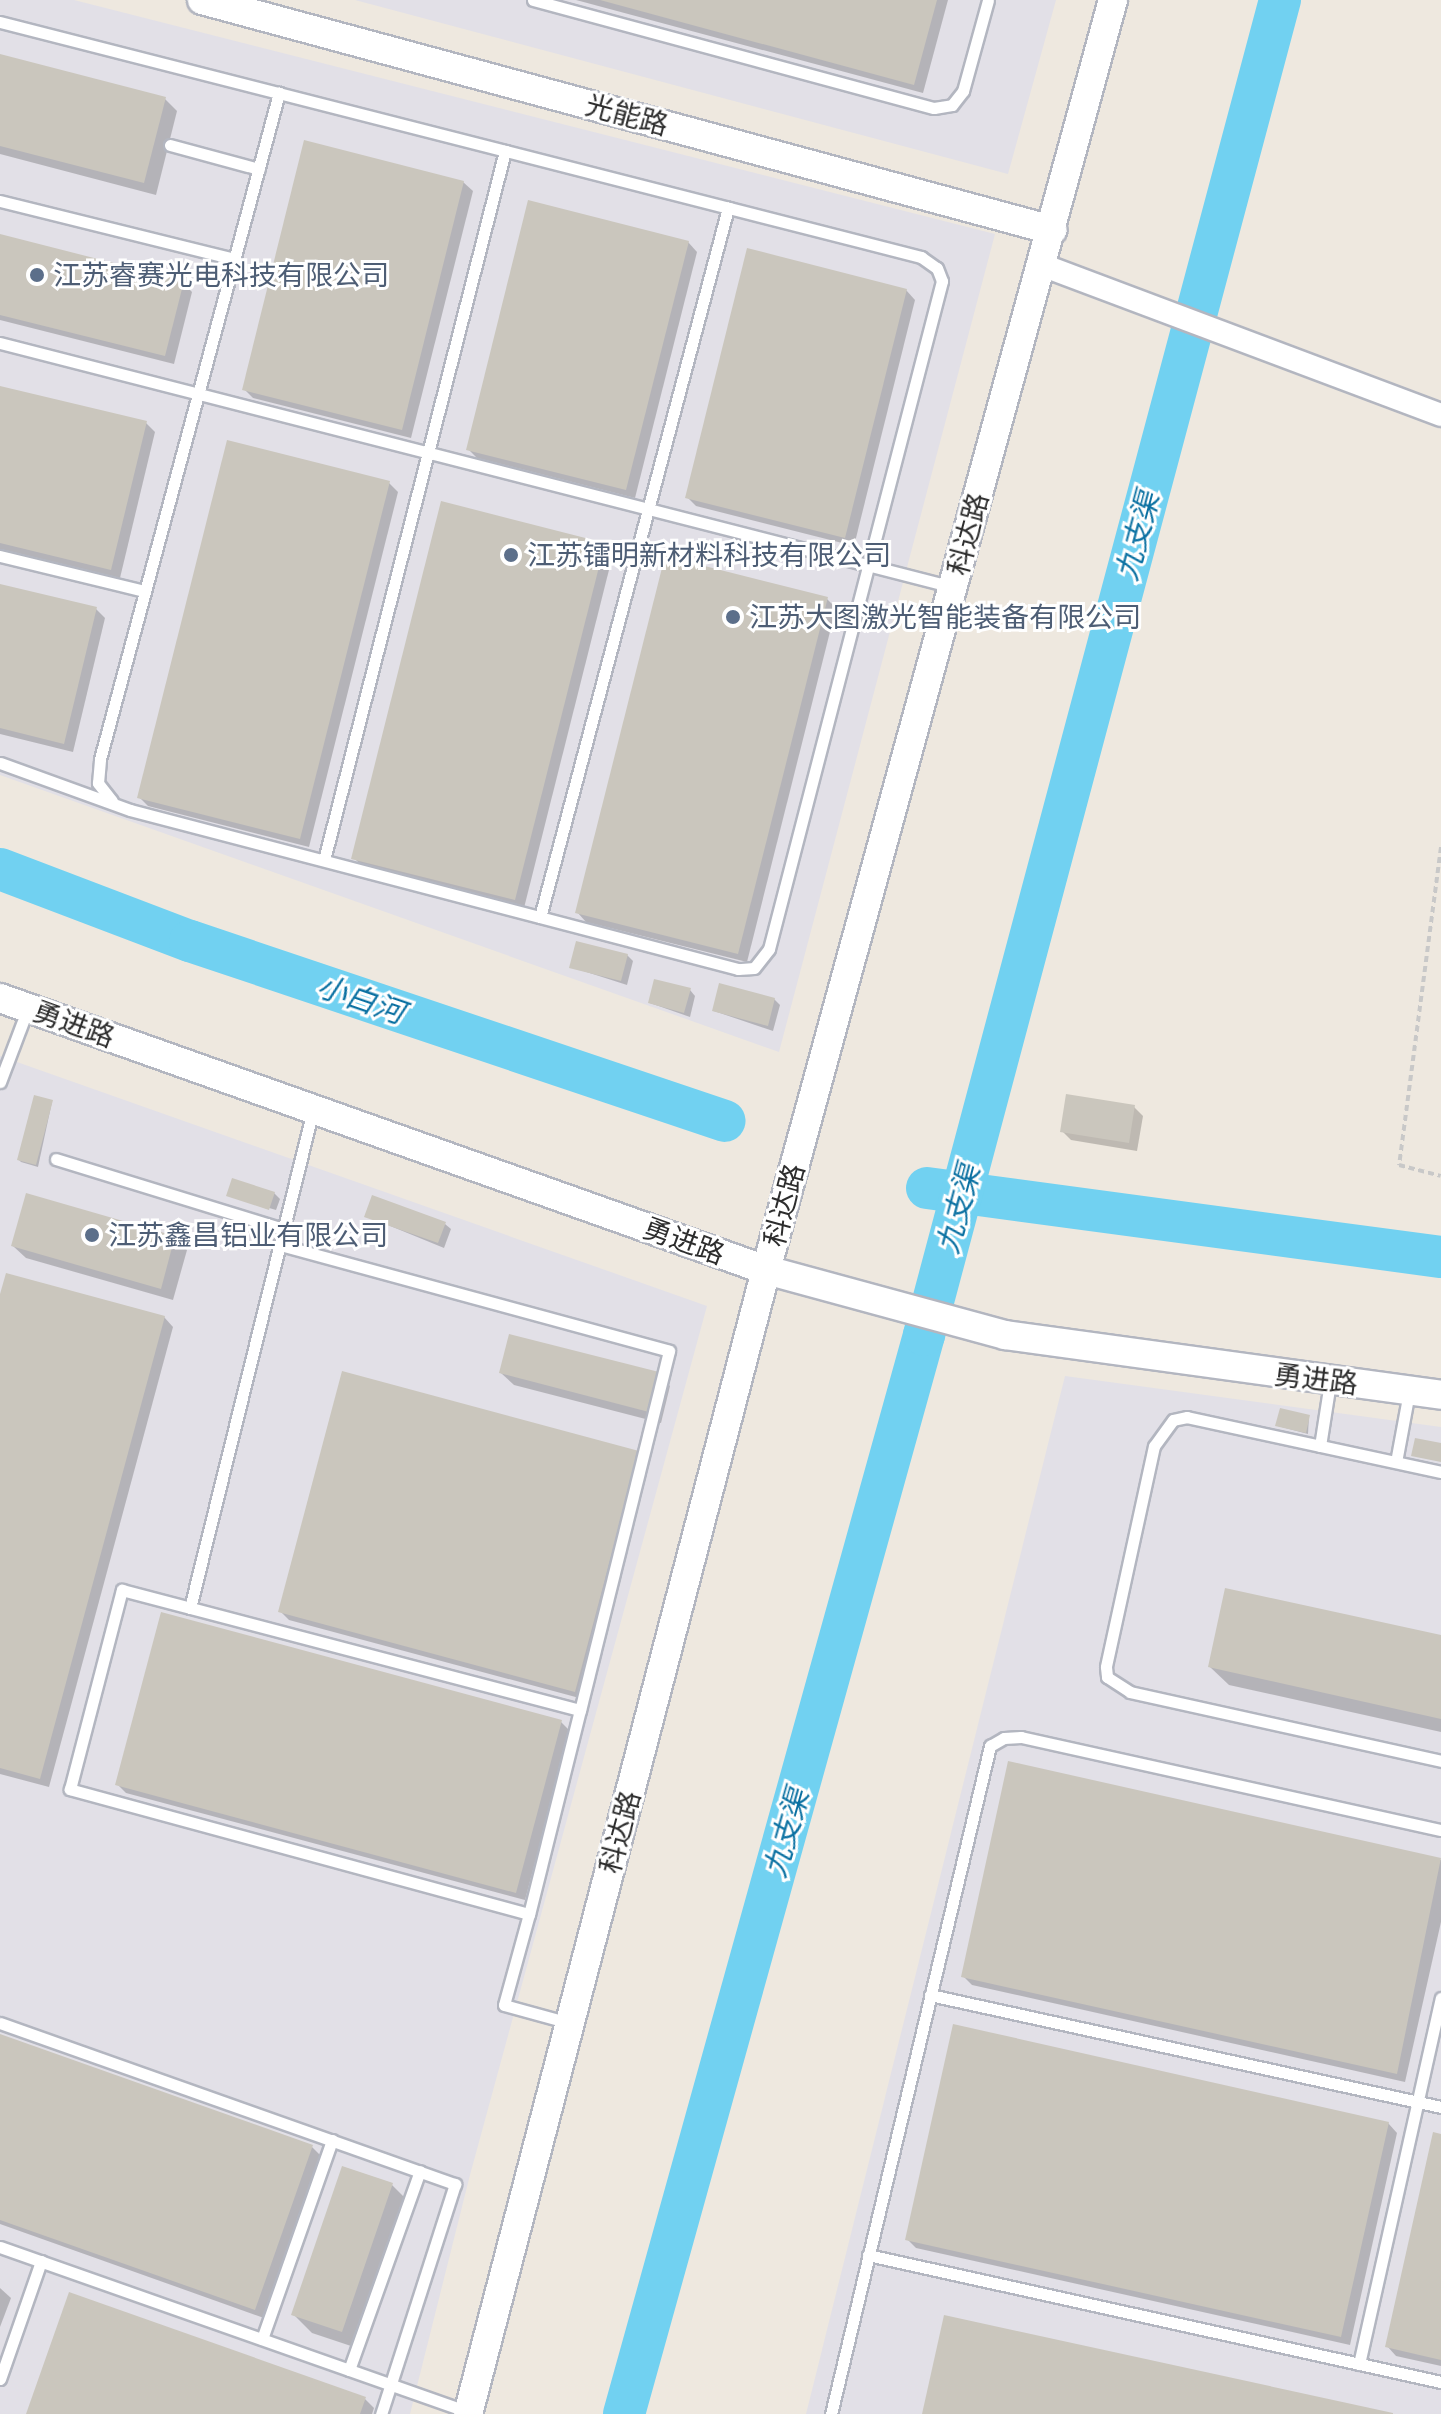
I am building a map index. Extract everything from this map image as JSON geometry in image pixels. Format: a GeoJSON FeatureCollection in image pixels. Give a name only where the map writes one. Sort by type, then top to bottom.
{"type":"FeatureCollection","features":[{"type":"Feature","properties":{"kind":"street","name":"光能路"},"geometry":{"type":"LineString","coordinates":[[202,0],[1052,230]]}},
{"type":"Feature","properties":{"kind":"street","name":"科达路"},"geometry":{"type":"LineString","coordinates":[[468,2413],[766,1270],[1113,0]]}},
{"type":"Feature","properties":{"kind":"street"},"geometry":{"type":"LineString","coordinates":[[1042,265],[1441,415]]}},
{"type":"Feature","properties":{"kind":"street","name":"勇进路"},"geometry":{"type":"LineString","coordinates":[[0,998],[766,1270],[1005,1335],[1441,1395]]}},
{"type":"Feature","properties":{"kind":"lane"},"geometry":{"type":"LineString","coordinates":[[533,0],[934,108],[952,105],[963,91],[988,0]]}},
{"type":"Feature","properties":{"kind":"lane"},"geometry":{"type":"LineString","coordinates":[[0,22],[921,257],[937,268],[939,293],[762,961],[738,969],[113,802],[0,763]]}},
{"type":"Feature","properties":{"kind":"lane"},"geometry":{"type":"LineString","coordinates":[[113,802],[98,783],[100,759],[279,93]]}},
{"type":"Feature","properties":{"kind":"lane"},"geometry":{"type":"LineString","coordinates":[[170,145],[259,169]]}},
{"type":"Feature","properties":{"kind":"lane"},"geometry":{"type":"LineString","coordinates":[[324,860],[505,151]]}},
{"type":"Feature","properties":{"kind":"lane"},"geometry":{"type":"LineString","coordinates":[[0,201],[234,259]]}},
{"type":"Feature","properties":{"kind":"lane"},"geometry":{"type":"LineString","coordinates":[[540,917],[728,208]]}},
{"type":"Feature","properties":{"kind":"lane"},"geometry":{"type":"LineString","coordinates":[[0,343],[954,587]]}},
{"type":"Feature","properties":{"kind":"lane"},"geometry":{"type":"LineString","coordinates":[[0,556],[145,591]]}},
{"type":"Feature","properties":{"kind":"lane"},"geometry":{"type":"LineString","coordinates":[[0,1082],[28,1008]]}},
{"type":"Feature","properties":{"kind":"lane"},"geometry":{"type":"LineString","coordinates":[[190,1608],[313,1109]]}},
{"type":"Feature","properties":{"kind":"lane"},"geometry":{"type":"LineString","coordinates":[[56,1159],[284,1229]]}},
{"type":"Feature","properties":{"kind":"lane"},"geometry":{"type":"LineString","coordinates":[[280,1245],[669,1351],[504,2005],[570,2023]]}},
{"type":"Feature","properties":{"kind":"lane"},"geometry":{"type":"LineString","coordinates":[[1320,1446],[1330,1381]]}},
{"type":"Feature","properties":{"kind":"lane"},"geometry":{"type":"LineString","coordinates":[[1396,1462],[1410,1391]]}},
{"type":"Feature","properties":{"kind":"lane"},"geometry":{"type":"LineString","coordinates":[[1441,1472],[1187,1417],[1165,1425],[1154,1446],[1107,1677],[1130,1692],[1441,1761]]}},
{"type":"Feature","properties":{"kind":"lane"},"geometry":{"type":"LineString","coordinates":[[529,1914],[70,1789],[122,1590],[580,1710]]}},
{"type":"Feature","properties":{"kind":"lane"},"geometry":{"type":"LineString","coordinates":[[831,2414],[990,1746],[1004,1738],[1021,1737],[1441,1830]]}},
{"type":"Feature","properties":{"kind":"lane"},"geometry":{"type":"LineString","coordinates":[[930,1995],[1441,2107]]}},
{"type":"Feature","properties":{"kind":"lane"},"geometry":{"type":"LineString","coordinates":[[1359,2364],[1441,1998]]}},
{"type":"Feature","properties":{"kind":"lane"},"geometry":{"type":"LineString","coordinates":[[0,2023],[455,2184],[381,2414]]}},
{"type":"Feature","properties":{"kind":"lane"},"geometry":{"type":"LineString","coordinates":[[262,2339],[332,2140]]}},
{"type":"Feature","properties":{"kind":"lane"},"geometry":{"type":"LineString","coordinates":[[349,2370],[420,2171]]}},
{"type":"Feature","properties":{"kind":"lane"},"geometry":{"type":"LineString","coordinates":[[0,2247],[468,2413]]}},
{"type":"Feature","properties":{"kind":"lane"},"geometry":{"type":"LineString","coordinates":[[868,2255],[1441,2382]]}},
{"type":"Feature","properties":{"kind":"lane"},"geometry":{"type":"LineString","coordinates":[[0,2379],[41,2261]]}},
{"type":"Feature","properties":{"kind":"path"},"geometry":{"type":"LineString","coordinates":[[1441,847],[1399,1165],[1441,1176]]}},
{"type":"Feature","properties":{"kind":"shaded area"},"geometry":{"type":"Polygon","coordinates":[[[0,0],[74,0],[995,234],[779,1052],[0,775],[0,0]]]}},
{"type":"Feature","properties":{"kind":"shaded area"},"geometry":{"type":"Polygon","coordinates":[[[355,0],[1056,0],[1008,174],[355,0]]]}},
{"type":"Feature","properties":{"kind":"shaded area","name":"江苏鑫昌铝业有限公司"},"geometry":{"type":"Polygon","coordinates":[[[0,1056],[707,1306],[470,2175],[410,2414],[0,2414],[0,1056]]]}},
{"type":"Feature","properties":{"kind":"shaded area"},"geometry":{"type":"Polygon","coordinates":[[[1065,1376],[1441,1427],[1441,2414],[806,2414],[1065,1376]]]}},
{"type":"Feature","properties":{"kind":"building"},"geometry":{"type":"Polygon","coordinates":[[[600,0],[937,0],[914,85],[600,0]]]}},
{"type":"Feature","properties":{"kind":"building"},"geometry":{"type":"Polygon","coordinates":[[[0,54],[166,97],[144,183],[0,146],[0,54]]]}},
{"type":"Feature","properties":{"kind":"building"},"geometry":{"type":"Polygon","coordinates":[[[304,140],[464,181],[402,430],[242,390],[304,140]]]}},
{"type":"Feature","properties":{"kind":"building"},"geometry":{"type":"Polygon","coordinates":[[[528,200],[689,241],[626,490],[466,450],[528,200]]]}},
{"type":"Feature","properties":{"kind":"building"},"geometry":{"type":"Polygon","coordinates":[[[0,234],[184,281],[165,356],[0,315],[0,234]]]}},
{"type":"Feature","properties":{"kind":"building"},"geometry":{"type":"Polygon","coordinates":[[[747,248],[907,289],[845,538],[685,498],[747,248]]]}},
{"type":"Feature","properties":{"kind":"building"},"geometry":{"type":"Polygon","coordinates":[[[0,386],[147,421],[111,570],[0,543],[0,386]]]}},
{"type":"Feature","properties":{"kind":"building"},"geometry":{"type":"Polygon","coordinates":[[[227,440],[390,481],[300,839],[137,798],[227,440]]]}},
{"type":"Feature","properties":{"kind":"building"},"geometry":{"type":"Polygon","coordinates":[[[441,501],[605,543],[515,900],[351,859],[441,501]]]}},
{"type":"Feature","properties":{"kind":"building"},"geometry":{"type":"Polygon","coordinates":[[[665,556],[828,597],[738,954],[575,913],[665,556]]]}},
{"type":"Feature","properties":{"kind":"building"},"geometry":{"type":"Polygon","coordinates":[[[0,584],[97,607],[64,744],[0,728],[0,584]]]}},
{"type":"Feature","properties":{"kind":"building"},"geometry":{"type":"Polygon","coordinates":[[[576,941],[628,954],[621,981],[569,968],[576,941]]]}},
{"type":"Feature","properties":{"kind":"building"},"geometry":{"type":"Polygon","coordinates":[[[654,979],[691,988],[684,1013],[648,1003],[654,979]]]}},
{"type":"Feature","properties":{"kind":"building"},"geometry":{"type":"Polygon","coordinates":[[[719,983],[775,998],[768,1026],[712,1011],[719,983]]]}},
{"type":"Feature","properties":{"kind":"building"},"geometry":{"type":"Polygon","coordinates":[[[1066,1094],[1135,1105],[1129,1143],[1060,1132],[1066,1094]]]}},
{"type":"Feature","properties":{"kind":"building"},"geometry":{"type":"Polygon","coordinates":[[[34,1095],[53,1100],[36,1165],[17,1160],[34,1095]]]}},
{"type":"Feature","properties":{"kind":"building"},"geometry":{"type":"Polygon","coordinates":[[[232,1178],[275,1192],[269,1210],[226,1196],[232,1178]]]}},
{"type":"Feature","properties":{"kind":"building"},"geometry":{"type":"Polygon","coordinates":[[[26,1193],[175,1236],[161,1289],[11,1246],[26,1193]]]}},
{"type":"Feature","properties":{"kind":"building"},"geometry":{"type":"Polygon","coordinates":[[[372,1195],[446,1222],[438,1243],[364,1217],[372,1195]]]}},
{"type":"Feature","properties":{"kind":"building"},"geometry":{"type":"Polygon","coordinates":[[[6,1273],[165,1316],[40,1779],[0,1768],[0,1294],[6,1273]]]}},
{"type":"Feature","properties":{"kind":"building"},"geometry":{"type":"Polygon","coordinates":[[[509,1334],[659,1372],[649,1412],[499,1373],[509,1334]]]}},
{"type":"Feature","properties":{"kind":"building"},"geometry":{"type":"Polygon","coordinates":[[[342,1371],[639,1451],[575,1692],[278,1612],[342,1371]]]}},
{"type":"Feature","properties":{"kind":"building"},"geometry":{"type":"Polygon","coordinates":[[[1280,1408],[1310,1415],[1306,1433],[1275,1426],[1280,1408]]]}},
{"type":"Feature","properties":{"kind":"building"},"geometry":{"type":"Polygon","coordinates":[[[1415,1438],[1441,1443],[1441,1462],[1411,1456],[1415,1438]]]}},
{"type":"Feature","properties":{"kind":"building"},"geometry":{"type":"Polygon","coordinates":[[[1225,1588],[1441,1635],[1441,1719],[1208,1667],[1225,1588]]]}},
{"type":"Feature","properties":{"kind":"building"},"geometry":{"type":"Polygon","coordinates":[[[161,1612],[562,1720],[516,1893],[115,1785],[161,1612]]]}},
{"type":"Feature","properties":{"kind":"building"},"geometry":{"type":"Polygon","coordinates":[[[1008,1761],[1441,1858],[1397,2074],[961,1977],[1008,1761]]]}},
{"type":"Feature","properties":{"kind":"building"},"geometry":{"type":"Polygon","coordinates":[[[953,2024],[1389,2122],[1341,2337],[905,2240],[953,2024]]]}},
{"type":"Feature","properties":{"kind":"building"},"geometry":{"type":"Polygon","coordinates":[[[0,2034],[313,2145],[255,2310],[0,2220],[0,2034]]]}},
{"type":"Feature","properties":{"kind":"building"},"geometry":{"type":"Polygon","coordinates":[[[1433,2132],[1441,2134],[1441,2360],[1385,2347],[1433,2132]]]}},
{"type":"Feature","properties":{"kind":"building"},"geometry":{"type":"Polygon","coordinates":[[[342,2166],[393,2183],[342,2332],[291,2315],[342,2166]]]}},
{"type":"Feature","properties":{"kind":"building"},"geometry":{"type":"Polygon","coordinates":[[[69,2292],[366,2397],[360,2414],[26,2414],[69,2292]]]}},
{"type":"Feature","properties":{"kind":"building"},"geometry":{"type":"Polygon","coordinates":[[[944,2315],[1393,2413],[1393,2414],[922,2414],[944,2315]]]}},
{"type":"Feature","properties":{"kind":"waterway","name":"九支渠"},"geometry":{"type":"LineString","coordinates":[[624,2414],[924,1335],[1280,0]]}},
{"type":"Feature","properties":{"kind":"waterway","name":"小白河"},"geometry":{"type":"LineString","coordinates":[[0,869],[190,941],[725,1121]]}},
{"type":"Feature","properties":{"kind":"waterway"},"geometry":{"type":"LineString","coordinates":[[927,1188],[1441,1257]]}},
{"type":"Feature","properties":{"kind":"place","name":"江苏睿赛光电科技有限公司"},"geometry":{"type":"Point","coordinates":[37,275]}},
{"type":"Feature","properties":{"kind":"place","name":"江苏镭明新材料科技有限公司"},"geometry":{"type":"Point","coordinates":[511,555]}},
{"type":"Feature","properties":{"kind":"place","name":"江苏大图激光智能装备有限公司"},"geometry":{"type":"Point","coordinates":[733,617]}},
{"type":"Feature","properties":{"kind":"place","name":"江苏鑫昌铝业有限公司"},"geometry":{"type":"Point","coordinates":[92,1235]}}]}
